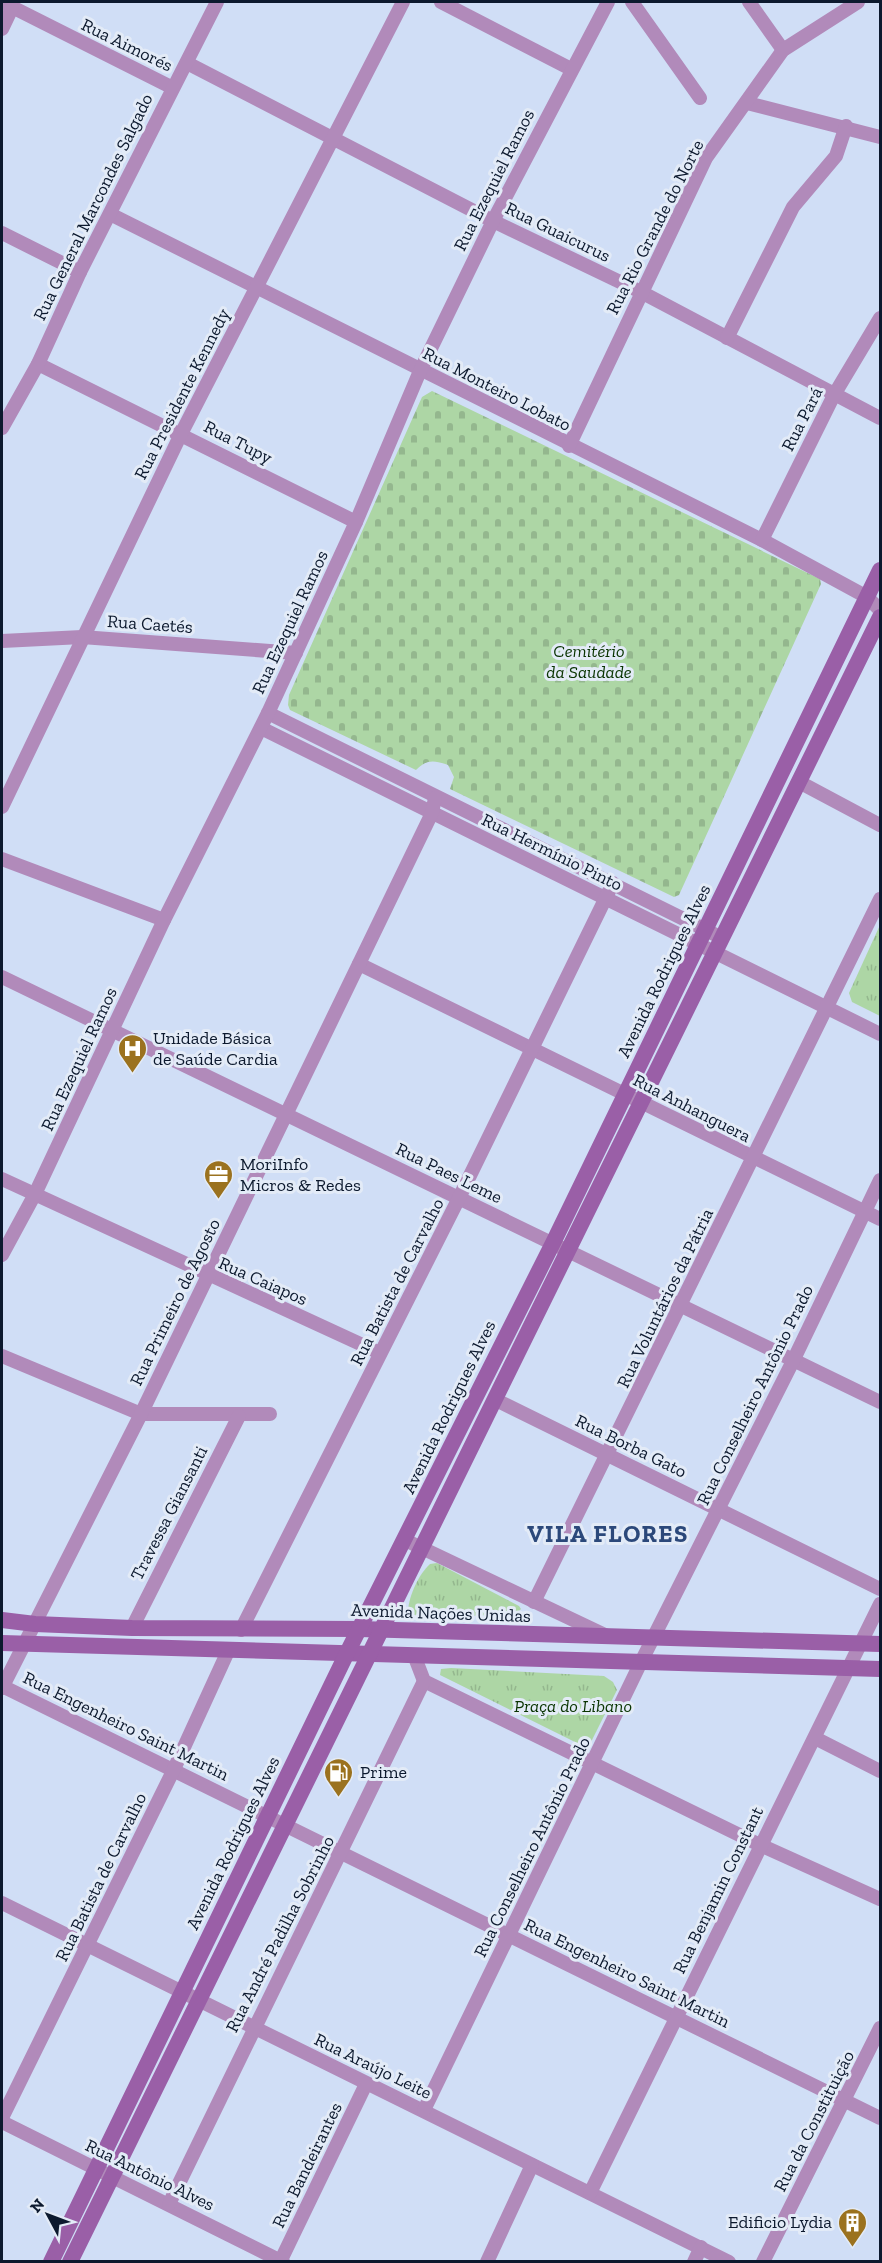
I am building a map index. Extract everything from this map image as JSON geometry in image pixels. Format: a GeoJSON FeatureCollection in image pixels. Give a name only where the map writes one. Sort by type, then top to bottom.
{"type":"FeatureCollection","features":[{"type":"Feature","properties":{"kind":"main road","name":"Avenida Rodrigues Alves"},"geometry":{"type":"LineString","coordinates":[[51,2262],[346,1655],[553,1243],[880,570]]}},
{"type":"Feature","properties":{"kind":"main road","name":"Avenida Rodrigues Alves"},"geometry":{"type":"LineString","coordinates":[[70,2262],[197,2000],[371,1654],[421,1548],[642,1104],[718,945],[801,783],[880,616]]}},
{"type":"Feature","properties":{"kind":"main road","name":"Avenida Nações Unidas"},"geometry":{"type":"LineString","coordinates":[[2,1620],[35,1624],[132,1628],[359,1629],[880,1644]]}},
{"type":"Feature","properties":{"kind":"main road"},"geometry":{"type":"LineString","coordinates":[[2,1643],[229,1649],[346,1655],[880,1669]]}},
{"type":"Feature","properties":{"kind":"street","name":"Rua General Marcondes Salgado"},"geometry":{"type":"LineString","coordinates":[[2,427],[38,364],[80,272],[171,87],[187,63],[216,2]]}},
{"type":"Feature","properties":{"kind":"street","name":"Rua Presidente Kennedy"},"geometry":{"type":"LineString","coordinates":[[2,807],[181,434],[403,2]]}},
{"type":"Feature","properties":{"kind":"street"},"geometry":{"type":"LineString","coordinates":[[441,2],[571,69]]}},
{"type":"Feature","properties":{"kind":"street","name":"Rua Ezequiel Ramos"},"geometry":{"type":"LineString","coordinates":[[2,1255],[35,1194],[164,920],[261,728],[356,522],[420,371],[493,220],[608,2]]}},
{"type":"Feature","properties":{"kind":"street"},"geometry":{"type":"LineString","coordinates":[[632,2],[700,98]]}},
{"type":"Feature","properties":{"kind":"street"},"geometry":{"type":"LineString","coordinates":[[749,2],[783,50]]}},
{"type":"Feature","properties":{"kind":"street","name":"Rua Rio Grande do Norte"},"geometry":{"type":"LineString","coordinates":[[569,446],[706,158],[783,50],[858,2]]}},
{"type":"Feature","properties":{"kind":"street"},"geometry":{"type":"LineString","coordinates":[[2,29],[7,5]]}},
{"type":"Feature","properties":{"kind":"street","name":"Rua Aimorés"},"geometry":{"type":"LineString","coordinates":[[7,5],[171,87]]}},
{"type":"Feature","properties":{"kind":"street","name":"Rua Guaicurus"},"geometry":{"type":"LineString","coordinates":[[187,63],[493,220],[641,292],[880,418]]}},
{"type":"Feature","properties":{"kind":"street"},"geometry":{"type":"LineString","coordinates":[[747,103],[846,126],[880,137]]}},
{"type":"Feature","properties":{"kind":"street"},"geometry":{"type":"LineString","coordinates":[[727,338],[793,207],[836,156],[846,126]]}},
{"type":"Feature","properties":{"kind":"street","name":"Rua Monteiro Lobato"},"geometry":{"type":"LineString","coordinates":[[110,214],[569,446],[762,540],[867,597],[880,610]]}},
{"type":"Feature","properties":{"kind":"street"},"geometry":{"type":"LineString","coordinates":[[2,233],[80,272]]}},
{"type":"Feature","properties":{"kind":"street","name":"Rua Pará"},"geometry":{"type":"LineString","coordinates":[[762,540],[834,395],[880,318]]}},
{"type":"Feature","properties":{"kind":"street","name":"Rua Tupy"},"geometry":{"type":"LineString","coordinates":[[38,364],[356,522]]}},
{"type":"Feature","properties":{"kind":"street","name":"Rua Caetés"},"geometry":{"type":"LineString","coordinates":[[2,641],[82,637],[296,653]]}},
{"type":"Feature","properties":{"kind":"street","name":"Rua Hermínio Pinto"},"geometry":{"type":"LineString","coordinates":[[268,713],[435,798],[613,883],[828,1010],[880,1034]]}},
{"type":"Feature","properties":{"kind":"street","name":"Rua Hermínio Pinto"},"geometry":{"type":"LineString","coordinates":[[261,728],[606,899],[702,937]]}},
{"type":"Feature","properties":{"kind":"street"},"geometry":{"type":"LineString","coordinates":[[801,783],[880,825]]}},
{"type":"Feature","properties":{"kind":"street","name":"Rua Primeiro de Agosto"},"geometry":{"type":"LineString","coordinates":[[2,1687],[141,1414],[360,964],[432,813],[435,798]]}},
{"type":"Feature","properties":{"kind":"street"},"geometry":{"type":"LineString","coordinates":[[2,859],[164,920]]}},
{"type":"Feature","properties":{"kind":"street","name":"Rua Batista de Carvalho"},"geometry":{"type":"LineString","coordinates":[[241,1630],[459,1198],[613,883]]}},
{"type":"Feature","properties":{"kind":"street","name":"Rua Voluntários da Pátria"},"geometry":{"type":"LineString","coordinates":[[534,1602],[828,1010],[880,899]]}},
{"type":"Feature","properties":{"kind":"street","name":"Rua Anhanguera"},"geometry":{"type":"LineString","coordinates":[[360,964],[753,1159],[880,1219]]}},
{"type":"Feature","properties":{"kind":"street","name":"Rua Paes Leme"},"geometry":{"type":"LineString","coordinates":[[2,977],[880,1402]]}},
{"type":"Feature","properties":{"kind":"street","name":"Rua Caiapos"},"geometry":{"type":"LineString","coordinates":[[2,1179],[380,1353]]}},
{"type":"Feature","properties":{"kind":"street","name":"Rua Conselheiro Antônio Prado"},"geometry":{"type":"LineString","coordinates":[[424,2110],[640,1662],[793,1361],[880,1180]]}},
{"type":"Feature","properties":{"kind":"street"},"geometry":{"type":"LineString","coordinates":[[2,1356],[141,1414],[239,1416],[270,1414]]}},
{"type":"Feature","properties":{"kind":"street","name":"Rua Borba Gato"},"geometry":{"type":"LineString","coordinates":[[496,1400],[880,1589]]}},
{"type":"Feature","properties":{"kind":"street","name":"Travessa Giansanti"},"geometry":{"type":"LineString","coordinates":[[132,1628],[239,1416]]}},
{"type":"Feature","properties":{"kind":"street"},"geometry":{"type":"LineString","coordinates":[[405,1540],[610,1637]]}},
{"type":"Feature","properties":{"kind":"street","name":"Rua Benjamin Constant"},"geometry":{"type":"LineString","coordinates":[[590,2193],[880,1604]]}},
{"type":"Feature","properties":{"kind":"street","name":"Rua Batista de Carvalho"},"geometry":{"type":"LineString","coordinates":[[2,2120],[174,1769],[229,1649]]}},
{"type":"Feature","properties":{"kind":"street"},"geometry":{"type":"LineString","coordinates":[[414,1655],[424,1682],[760,1845],[880,1899]]}},
{"type":"Feature","properties":{"kind":"street","name":"Rua André Padilha Sobrinho"},"geometry":{"type":"LineString","coordinates":[[169,2204],[253,2026],[342,1852],[424,1682]]}},
{"type":"Feature","properties":{"kind":"street","name":"Rua Engenheiro Saint Martin"},"geometry":{"type":"LineString","coordinates":[[2,1687],[285,1823],[880,2118]]}},
{"type":"Feature","properties":{"kind":"street"},"geometry":{"type":"LineString","coordinates":[[815,1738],[880,1771]]}},
{"type":"Feature","properties":{"kind":"street","name":"Rua Araújo Leite"},"geometry":{"type":"LineString","coordinates":[[2,1903],[729,2262]]}},
{"type":"Feature","properties":{"kind":"street","name":"Rua da Constituição"},"geometry":{"type":"LineString","coordinates":[[763,2262],[880,2028]]}},
{"type":"Feature","properties":{"kind":"street","name":"Rua Bandeirantes"},"geometry":{"type":"LineString","coordinates":[[281,2261],[366,2084]]}},
{"type":"Feature","properties":{"kind":"street","name":"Rua Antônio Alves"},"geometry":{"type":"LineString","coordinates":[[2,2120],[281,2261]]}},
{"type":"Feature","properties":{"kind":"street"},"geometry":{"type":"LineString","coordinates":[[487,2262],[532,2165]]}},
{"type":"Feature","properties":{"kind":"street"},"geometry":{"type":"LineString","coordinates":[[694,2262],[701,2247]]}},
{"type":"Feature","properties":{"kind":"green space","name":"Cemitério da Saudade"},"geometry":{"type":"Polygon","coordinates":[[[432,391],[820,579],[821,584],[679,895],[674,897],[450,789],[454,777],[448,765],[431,762],[416,770],[290,710],[289,695],[422,397],[432,391]]]}},
{"type":"Feature","properties":{"kind":"green space"},"geometry":{"type":"Polygon","coordinates":[[[880,925],[880,1016],[852,1002],[849,993],[880,925]]]}},
{"type":"Feature","properties":{"kind":"green space"},"geometry":{"type":"Polygon","coordinates":[[[437,1563],[521,1609],[516,1614],[419,1618],[408,1611],[410,1598],[422,1573],[430,1564],[437,1563]]]}},
{"type":"Feature","properties":{"kind":"green space","name":"Praça do Libano"},"geometry":{"type":"Polygon","coordinates":[[[441,1669],[604,1676],[613,1682],[617,1690],[590,1744],[579,1744],[440,1675],[441,1669]]]}},
{"type":"Feature","properties":{"kind":"place","name":"Unidade Básica de Saúde Cardia"},"geometry":{"type":"Point","coordinates":[132,1074]}},
{"type":"Feature","properties":{"kind":"place","name":"MoriInfo Micros & Redes"},"geometry":{"type":"Point","coordinates":[219,1200]}},
{"type":"Feature","properties":{"kind":"place","name":"Prime"},"geometry":{"type":"Point","coordinates":[339,1798]}},
{"type":"Feature","properties":{"kind":"place","name":"Edificio Lydia"},"geometry":{"type":"Point","coordinates":[853,2248]}},
{"type":"Feature","properties":{"kind":"district","name":"VILA FLORES"},"geometry":{"type":"Point","coordinates":[608,1533]}}]}
